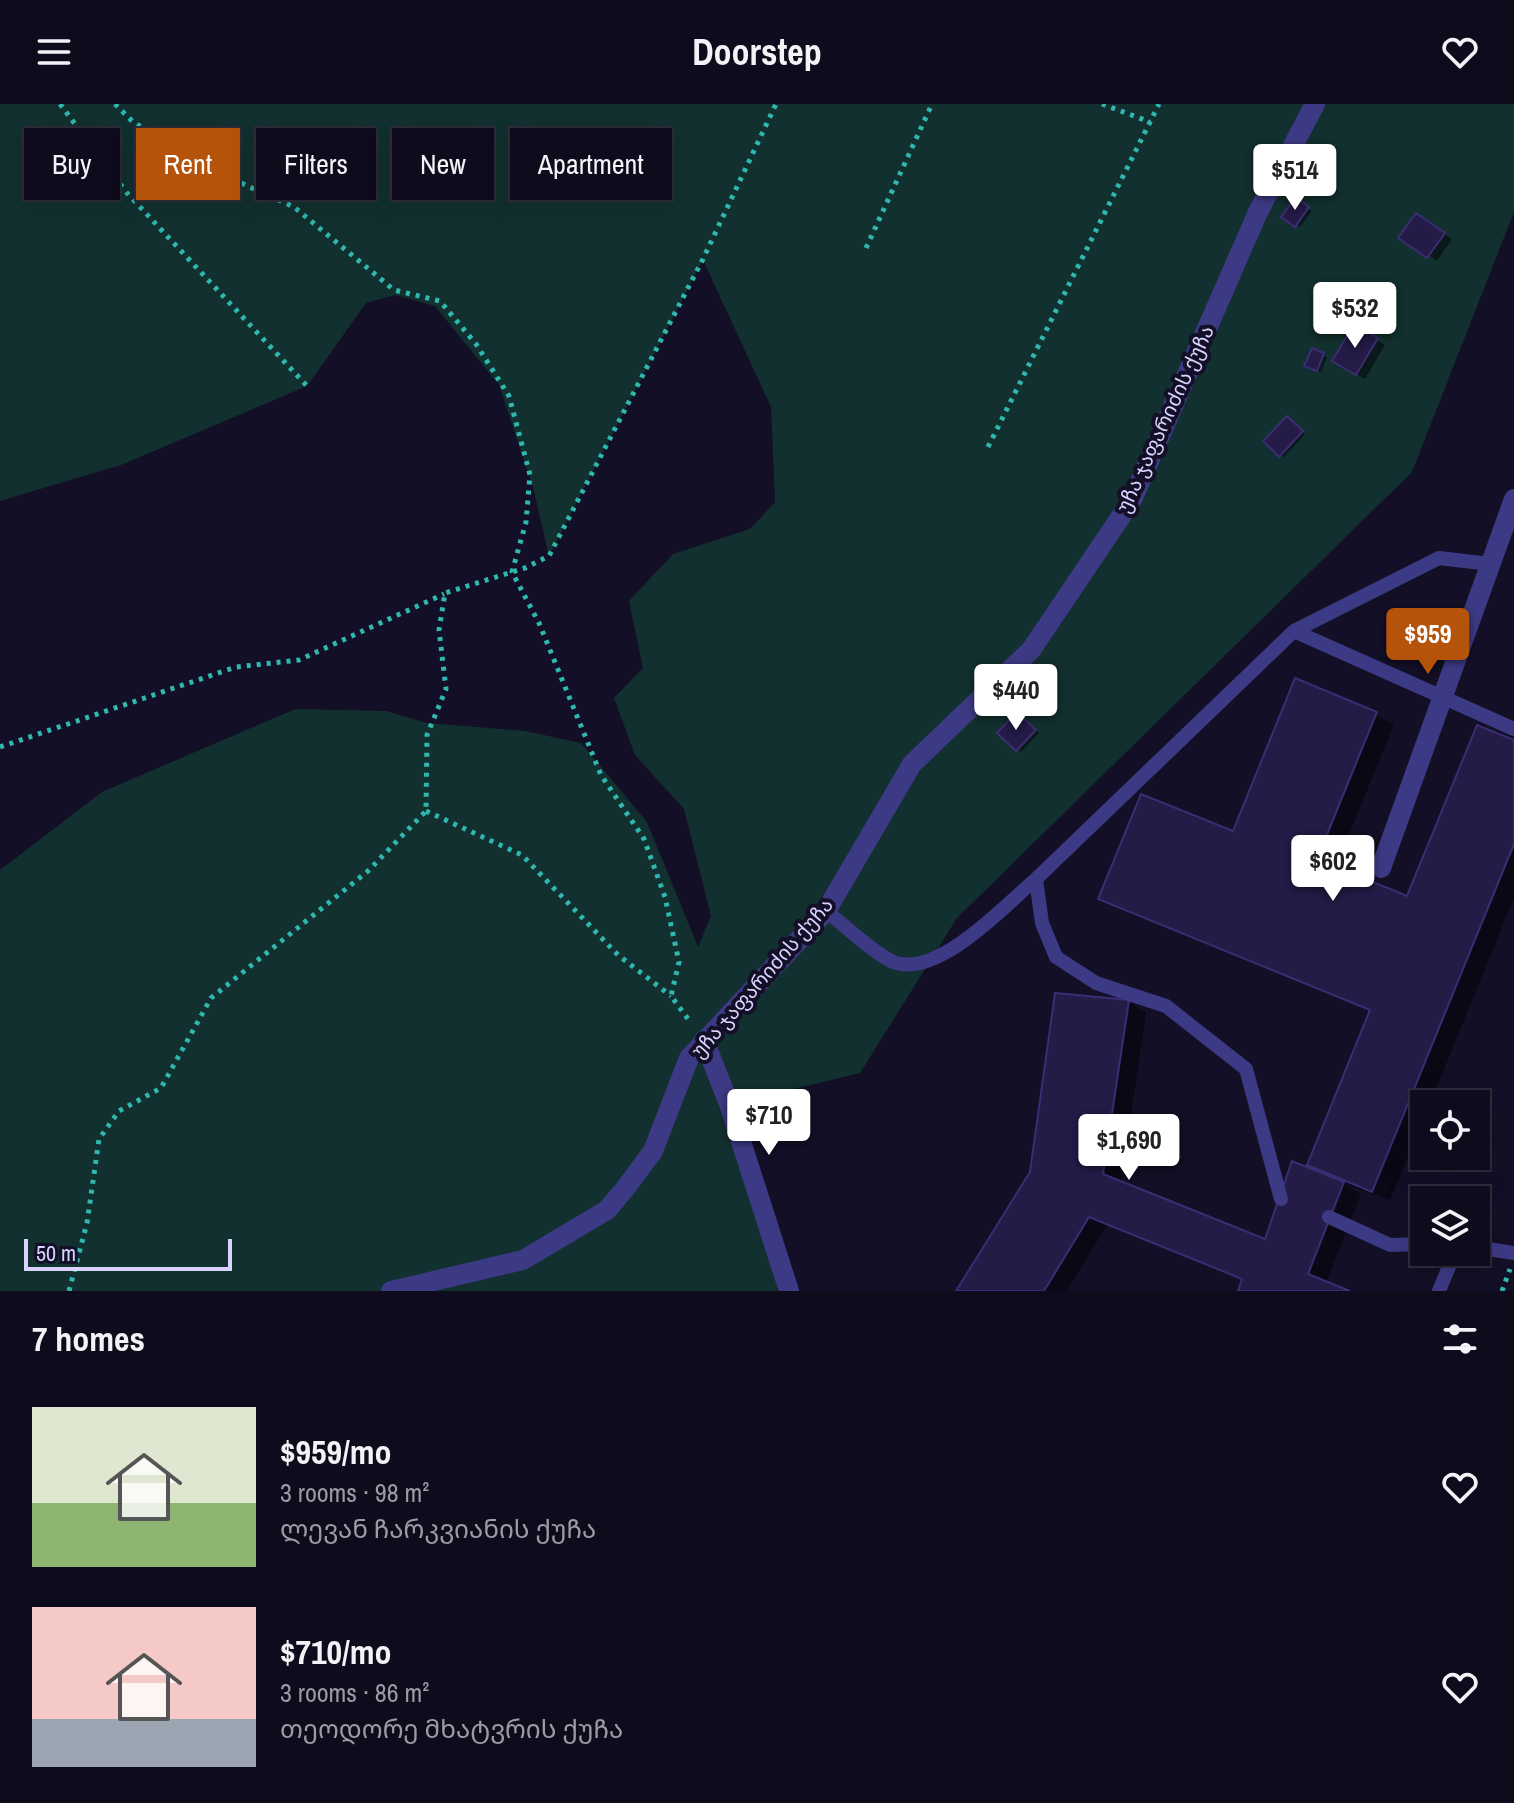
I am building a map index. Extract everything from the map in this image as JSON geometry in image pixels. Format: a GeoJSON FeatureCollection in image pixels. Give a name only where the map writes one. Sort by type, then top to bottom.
{"type":"FeatureCollection","features":[{"type":"Feature","properties":{"kind":"street","name":"უჩა ჯაფარიძის ქუჩა"},"geometry":{"type":"LineString","coordinates":[[391,1291],[523,1260],[607,1210],[653,1151],[689,1058],[826,911],[912,764],[1031,650],[1132,500],[1258,212],[1315,104]]}},
{"type":"Feature","properties":{"kind":"street"},"geometry":{"type":"LineString","coordinates":[[1381,868],[1514,499]]}},
{"type":"Feature","properties":{"kind":"street"},"geometry":{"type":"LineString","coordinates":[[704,1040],[729,1104],[789,1291]]}},
{"type":"Feature","properties":{"kind":"lane"},"geometry":{"type":"LineString","coordinates":[[826,911],[892,961],[918,965],[952,950],[1036,879],[1294,631],[1439,558],[1490,564]]}},
{"type":"Feature","properties":{"kind":"lane"},"geometry":{"type":"LineString","coordinates":[[1294,631],[1514,729]]}},
{"type":"Feature","properties":{"kind":"lane"},"geometry":{"type":"LineString","coordinates":[[1036,879],[1042,923],[1056,957],[1096,983],[1166,1006],[1246,1069],[1281,1199]]}},
{"type":"Feature","properties":{"kind":"lane"},"geometry":{"type":"LineString","coordinates":[[1329,1217],[1390,1245],[1410,1244]]}},
{"type":"Feature","properties":{"kind":"lane"},"geometry":{"type":"LineString","coordinates":[[1490,1249],[1514,1253]]}},
{"type":"Feature","properties":{"kind":"lane"},"geometry":{"type":"LineString","coordinates":[[1439,1291],[1449,1266]]}},
{"type":"Feature","properties":{"kind":"path"},"geometry":{"type":"LineString","coordinates":[[60,104],[127,193],[307,386]]}},
{"type":"Feature","properties":{"kind":"path"},"geometry":{"type":"LineString","coordinates":[[115,104],[133,122],[219,173],[294,207],[394,290],[440,301],[476,344],[509,396],[530,475],[526,522],[512,572],[539,623],[601,775],[644,839],[665,897],[679,962],[671,996]]}},
{"type":"Feature","properties":{"kind":"path"},"geometry":{"type":"LineString","coordinates":[[0,747],[141,696],[236,667],[299,660],[445,593],[512,572],[549,556],[703,259],[776,104]]}},
{"type":"Feature","properties":{"kind":"path"},"geometry":{"type":"LineString","coordinates":[[866,248],[932,104]]}},
{"type":"Feature","properties":{"kind":"path"},"geometry":{"type":"LineString","coordinates":[[1102,104],[1150,122]]}},
{"type":"Feature","properties":{"kind":"path"},"geometry":{"type":"LineString","coordinates":[[988,447],[1159,104]]}},
{"type":"Feature","properties":{"kind":"path"},"geometry":{"type":"LineString","coordinates":[[69,1291],[87,1223],[99,1139],[119,1111],[161,1088],[211,998],[368,871],[426,811],[427,735],[446,689],[439,630],[445,593]]}},
{"type":"Feature","properties":{"kind":"path"},"geometry":{"type":"LineString","coordinates":[[426,811],[522,855],[618,955],[671,996],[704,1040]]}},
{"type":"Feature","properties":{"kind":"green space"},"geometry":{"type":"Polygon","coordinates":[[[0,104],[1514,104],[1514,212],[1412,472],[957,918],[860,1073],[732,1104],[778,1291],[0,1291],[0,870],[102,792],[295,709],[386,711],[427,723],[525,731],[581,743],[647,822],[698,947],[711,916],[684,809],[635,755],[614,698],[643,668],[629,601],[673,554],[750,529],[775,502],[771,407],[703,260],[549,556],[533,487],[499,385],[435,306],[395,295],[366,303],[307,386],[121,465],[0,501],[0,104]]]}},
{"type":"Feature","properties":{"kind":"building"},"geometry":{"type":"Polygon","coordinates":[[[1296,197],[1309,207],[1295,227],[1281,217],[1296,197]]]}},
{"type":"Feature","properties":{"kind":"building"},"geometry":{"type":"Polygon","coordinates":[[[1416,213],[1445,233],[1427,258],[1398,238],[1416,213]]]}},
{"type":"Feature","properties":{"kind":"building"},"geometry":{"type":"Polygon","coordinates":[[[1354,324],[1378,338],[1356,375],[1332,361],[1354,324]]]}},
{"type":"Feature","properties":{"kind":"building"},"geometry":{"type":"Polygon","coordinates":[[[1312,348],[1324,353],[1317,371],[1304,366],[1312,348]]]}},
{"type":"Feature","properties":{"kind":"building"},"geometry":{"type":"Polygon","coordinates":[[[1287,416],[1303,431],[1279,457],[1263,441],[1287,416]]]}},
{"type":"Feature","properties":{"kind":"building"},"geometry":{"type":"Polygon","coordinates":[[[1295,678],[1377,712],[1317,859],[1407,896],[1477,725],[1514,740],[1514,844],[1414,1090],[1410,1090],[1410,1099],[1372,1192],[1307,1165],[1370,1010],[1098,899],[1141,794],[1233,831],[1295,678]]]}},
{"type":"Feature","properties":{"kind":"building"},"geometry":{"type":"Polygon","coordinates":[[[1017,712],[1036,730],[1016,751],[997,733],[1017,712]]]}},
{"type":"Feature","properties":{"kind":"building"},"geometry":{"type":"Polygon","coordinates":[[[1055,993],[1129,1000],[1103,1174],[1265,1239],[1292,1161],[1344,1182],[1308,1274],[1350,1291],[1238,1291],[1242,1279],[1089,1217],[1044,1291],[956,1291],[1030,1172],[1055,993]]]}}]}
